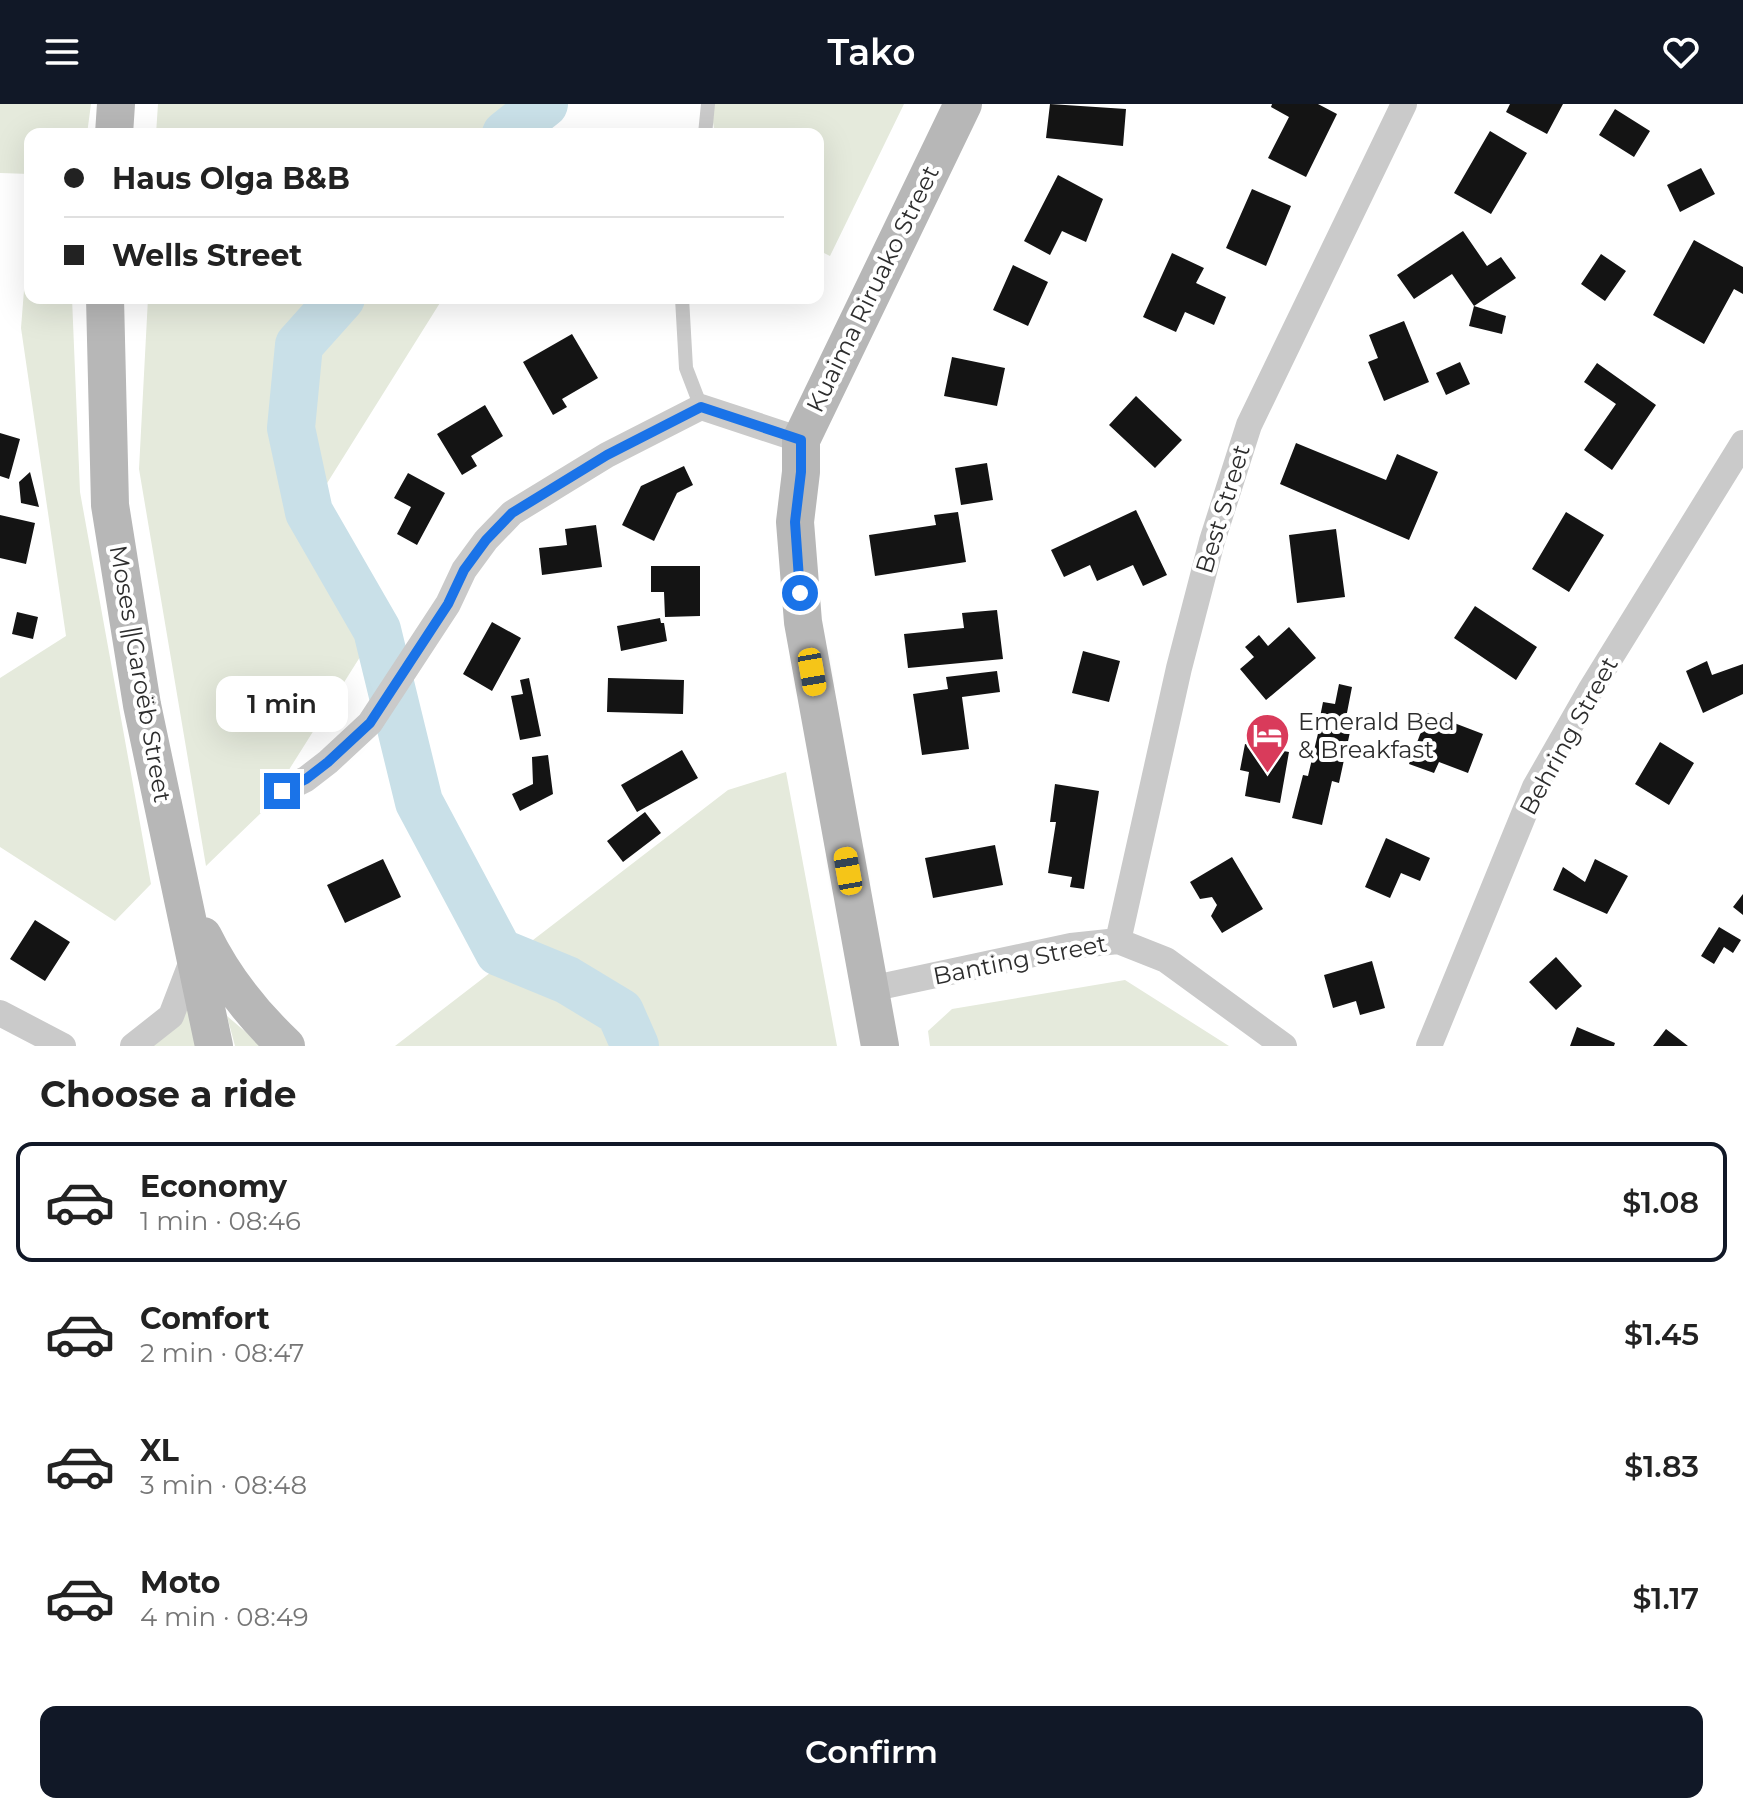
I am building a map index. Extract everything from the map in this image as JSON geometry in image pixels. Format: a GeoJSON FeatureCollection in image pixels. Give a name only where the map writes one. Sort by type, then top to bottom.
{"type":"FeatureCollection","features":[{"type":"Feature","properties":{"kind":"street"},"geometry":{"type":"LineString","coordinates":[[114,128],[116,104]]}},
{"type":"Feature","properties":{"kind":"street","name":"Kuaima Riruako Street"},"geometry":{"type":"LineString","coordinates":[[880,1046],[803,622],[795,522],[801,440],[963,104]]}},
{"type":"Feature","properties":{"kind":"street","name":"Best Street"},"geometry":{"type":"LineString","coordinates":[[1118,941],[1179,668],[1212,541],[1249,425],[1404,104]]}},
{"type":"Feature","properties":{"kind":"street","name":"Moses ǁGaroëb Street"},"geometry":{"type":"LineString","coordinates":[[105,304],[110,505],[142,705],[214,1046]]}},
{"type":"Feature","properties":{"kind":"street"},"geometry":{"type":"LineString","coordinates":[[282,791],[306,779],[328,762],[370,723],[448,604],[464,570],[486,540],[512,513],[607,455],[701,407],[801,440]]}},
{"type":"Feature","properties":{"kind":"street","name":"Behring Street"},"geometry":{"type":"LineString","coordinates":[[1429,1046],[1535,787],[1591,689],[1743,443]]}},
{"type":"Feature","properties":{"kind":"street"},"geometry":{"type":"LineString","coordinates":[[180,890],[227,981],[257,1019],[286,1046]]}},
{"type":"Feature","properties":{"kind":"street","name":"Banting Street"},"geometry":{"type":"LineString","coordinates":[[870,989],[1071,946],[1118,941],[1166,960],[1284,1046]]}},
{"type":"Feature","properties":{"kind":"street"},"geometry":{"type":"LineString","coordinates":[[133,1046],[171,1016],[194,955]]}},
{"type":"Feature","properties":{"kind":"street"},"geometry":{"type":"LineString","coordinates":[[0,1013],[64,1045]]}},
{"type":"Feature","properties":{"kind":"lane"},"geometry":{"type":"LineString","coordinates":[[706,128],[708,104]]}},
{"type":"Feature","properties":{"kind":"lane"},"geometry":{"type":"LineString","coordinates":[[682,304],[686,368],[701,407]]}},
{"type":"Feature","properties":{"kind":"shaded area"},"geometry":{"type":"Polygon","coordinates":[[[0,104],[91,104],[88,128],[24,128],[24,174],[0,173],[0,104]]]}},
{"type":"Feature","properties":{"kind":"shaded area"},"geometry":{"type":"Polygon","coordinates":[[[158,104],[566,104],[551,128],[156,128],[158,104]]]}},
{"type":"Feature","properties":{"kind":"shaded area"},"geometry":{"type":"Polygon","coordinates":[[[710,104],[904,104],[830,256],[824,253],[824,128],[714,128],[710,104]]]}},
{"type":"Feature","properties":{"kind":"shaded area"},"geometry":{"type":"Polygon","coordinates":[[[24,290],[24,304],[72,304],[80,492],[151,884],[115,921],[0,847],[0,678],[66,636],[21,328],[24,290]]]}},
{"type":"Feature","properties":{"kind":"shaded area"},"geometry":{"type":"Polygon","coordinates":[[[148,304],[439,304],[309,512],[377,630],[263,811],[206,866],[139,469],[148,304]]]}},
{"type":"Feature","properties":{"kind":"shaded area"},"geometry":{"type":"Polygon","coordinates":[[[786,772],[837,1046],[395,1046],[728,790],[786,772]]]}},
{"type":"Feature","properties":{"kind":"shaded area"},"geometry":{"type":"Polygon","coordinates":[[[1125,980],[1229,1046],[930,1046],[928,1031],[952,1009],[1125,980]]]}},
{"type":"Feature","properties":{"kind":"shaded area"},"geometry":{"type":"Polygon","coordinates":[[[190,1004],[202,1046],[153,1046],[178,1024],[190,1004]]]}},
{"type":"Feature","properties":{"kind":"shaded area"},"geometry":{"type":"Polygon","coordinates":[[[227,1016],[262,1046],[235,1046],[227,1016]]]}},
{"type":"Feature","properties":{"kind":"building"},"geometry":{"type":"Polygon","coordinates":[[[1050,104],[1126,109],[1123,146],[1046,138],[1050,104]]]}},
{"type":"Feature","properties":{"kind":"building"},"geometry":{"type":"Polygon","coordinates":[[[1272,104],[1318,104],[1337,114],[1306,177],[1268,158],[1289,117],[1271,107],[1272,104]]]}},
{"type":"Feature","properties":{"kind":"building"},"geometry":{"type":"Polygon","coordinates":[[[1510,104],[1563,104],[1547,134],[1506,112],[1510,104]]]}},
{"type":"Feature","properties":{"kind":"building"},"geometry":{"type":"Polygon","coordinates":[[[1615,109],[1650,131],[1634,157],[1599,135],[1615,109]]]}},
{"type":"Feature","properties":{"kind":"building"},"geometry":{"type":"Polygon","coordinates":[[[1490,131],[1527,153],[1491,214],[1454,193],[1490,131]]]}},
{"type":"Feature","properties":{"kind":"building"},"geometry":{"type":"Polygon","coordinates":[[[1701,168],[1715,194],[1680,212],[1667,185],[1701,168]]]}},
{"type":"Feature","properties":{"kind":"building"},"geometry":{"type":"Polygon","coordinates":[[[1058,175],[1103,199],[1086,242],[1062,231],[1050,255],[1024,241],[1058,175]]]}},
{"type":"Feature","properties":{"kind":"building"},"geometry":{"type":"Polygon","coordinates":[[[1252,189],[1291,206],[1266,266],[1226,248],[1252,189]]]}},
{"type":"Feature","properties":{"kind":"building"},"geometry":{"type":"Polygon","coordinates":[[[1463,231],[1487,266],[1501,257],[1516,278],[1474,306],[1452,274],[1414,299],[1397,275],[1463,231]]]}},
{"type":"Feature","properties":{"kind":"building"},"geometry":{"type":"Polygon","coordinates":[[[1694,240],[1743,267],[1743,294],[1734,289],[1704,344],[1653,315],[1694,240]]]}},
{"type":"Feature","properties":{"kind":"building"},"geometry":{"type":"Polygon","coordinates":[[[1172,253],[1204,268],[1196,283],[1226,297],[1214,325],[1185,312],[1176,332],[1143,317],[1172,253]]]}},
{"type":"Feature","properties":{"kind":"building"},"geometry":{"type":"Polygon","coordinates":[[[1601,254],[1626,271],[1605,301],[1581,284],[1601,254]]]}},
{"type":"Feature","properties":{"kind":"building"},"geometry":{"type":"Polygon","coordinates":[[[1013,265],[1048,282],[1028,326],[993,310],[1013,265]]]}},
{"type":"Feature","properties":{"kind":"building"},"geometry":{"type":"Polygon","coordinates":[[[1474,306],[1506,316],[1502,334],[1469,326],[1474,306]]]}},
{"type":"Feature","properties":{"kind":"building"},"geometry":{"type":"Polygon","coordinates":[[[1404,321],[1429,382],[1384,401],[1368,362],[1378,358],[1369,335],[1404,321]]]}},
{"type":"Feature","properties":{"kind":"building"},"geometry":{"type":"Polygon","coordinates":[[[572,334],[598,378],[562,399],[567,407],[553,415],[523,362],[572,334]]]}},
{"type":"Feature","properties":{"kind":"building"},"geometry":{"type":"Polygon","coordinates":[[[952,357],[1005,368],[997,406],[944,396],[952,357]]]}},
{"type":"Feature","properties":{"kind":"building"},"geometry":{"type":"Polygon","coordinates":[[[1460,362],[1470,384],[1446,395],[1436,373],[1460,362]]]}},
{"type":"Feature","properties":{"kind":"building"},"geometry":{"type":"Polygon","coordinates":[[[1597,363],[1656,405],[1612,470],[1584,450],[1616,404],[1584,382],[1597,363]]]}},
{"type":"Feature","properties":{"kind":"building"},"geometry":{"type":"Polygon","coordinates":[[[1136,396],[1182,440],[1155,468],[1109,425],[1136,396]]]}},
{"type":"Feature","properties":{"kind":"building"},"geometry":{"type":"Polygon","coordinates":[[[485,405],[503,436],[471,456],[477,466],[462,475],[437,434],[485,405]]]}},
{"type":"Feature","properties":{"kind":"building"},"geometry":{"type":"Polygon","coordinates":[[[0,433],[20,439],[9,479],[0,476],[0,433]]]}},
{"type":"Feature","properties":{"kind":"building"},"geometry":{"type":"Polygon","coordinates":[[[1296,443],[1386,480],[1397,454],[1438,472],[1409,540],[1280,484],[1296,443]]]}},
{"type":"Feature","properties":{"kind":"building"},"geometry":{"type":"Polygon","coordinates":[[[987,463],[993,500],[961,505],[955,468],[987,463]]]}},
{"type":"Feature","properties":{"kind":"building"},"geometry":{"type":"Polygon","coordinates":[[[684,466],[693,485],[677,493],[654,541],[622,525],[641,486],[684,466]]]}},
{"type":"Feature","properties":{"kind":"building"},"geometry":{"type":"Polygon","coordinates":[[[30,472],[39,507],[21,503],[19,482],[30,472]]]}},
{"type":"Feature","properties":{"kind":"building"},"geometry":{"type":"Polygon","coordinates":[[[408,473],[445,493],[417,545],[397,534],[411,507],[394,498],[408,473]]]}},
{"type":"Feature","properties":{"kind":"building"},"geometry":{"type":"Polygon","coordinates":[[[1136,510],[1167,575],[1143,586],[1133,565],[1097,581],[1090,565],[1064,577],[1051,550],[1136,510]]]}},
{"type":"Feature","properties":{"kind":"building"},"geometry":{"type":"Polygon","coordinates":[[[958,512],[966,562],[875,576],[869,535],[936,525],[934,515],[958,512]]]}},
{"type":"Feature","properties":{"kind":"building"},"geometry":{"type":"Polygon","coordinates":[[[1566,512],[1604,535],[1569,592],[1532,569],[1566,512]]]}},
{"type":"Feature","properties":{"kind":"building"},"geometry":{"type":"Polygon","coordinates":[[[0,515],[35,523],[26,564],[0,558],[0,515]]]}},
{"type":"Feature","properties":{"kind":"building"},"geometry":{"type":"Polygon","coordinates":[[[596,525],[602,567],[542,575],[539,548],[567,545],[565,529],[596,525]]]}},
{"type":"Feature","properties":{"kind":"building"},"geometry":{"type":"Polygon","coordinates":[[[1336,529],[1345,597],[1297,603],[1289,535],[1336,529]]]}},
{"type":"Feature","properties":{"kind":"building"},"geometry":{"type":"Polygon","coordinates":[[[651,566],[700,566],[700,616],[665,617],[664,592],[651,592],[651,566]]]}},
{"type":"Feature","properties":{"kind":"building"},"geometry":{"type":"Polygon","coordinates":[[[1475,606],[1537,647],[1516,680],[1454,638],[1475,606]]]}},
{"type":"Feature","properties":{"kind":"building"},"geometry":{"type":"Polygon","coordinates":[[[997,610],[1003,659],[908,668],[904,634],[964,628],[962,613],[997,610]]]}},
{"type":"Feature","properties":{"kind":"building"},"geometry":{"type":"Polygon","coordinates":[[[17,612],[38,617],[33,639],[12,634],[17,612]]]}},
{"type":"Feature","properties":{"kind":"building"},"geometry":{"type":"Polygon","coordinates":[[[660,618],[667,641],[621,651],[617,626],[660,618]]]}},
{"type":"Feature","properties":{"kind":"building"},"geometry":{"type":"Polygon","coordinates":[[[492,622],[521,638],[492,691],[463,674],[492,622]]]}},
{"type":"Feature","properties":{"kind":"building"},"geometry":{"type":"Polygon","coordinates":[[[1289,627],[1316,658],[1266,700],[1240,669],[1254,657],[1245,647],[1259,635],[1268,646],[1289,627]]]}},
{"type":"Feature","properties":{"kind":"building"},"geometry":{"type":"Polygon","coordinates":[[[1083,651],[1120,661],[1109,702],[1072,693],[1083,651]]]}},
{"type":"Feature","properties":{"kind":"building"},"geometry":{"type":"Polygon","coordinates":[[[1707,661],[1712,675],[1743,664],[1743,694],[1703,713],[1686,671],[1707,661]]]}},
{"type":"Feature","properties":{"kind":"building"},"geometry":{"type":"Polygon","coordinates":[[[997,671],[1000,692],[962,697],[969,749],[922,755],[913,694],[948,689],[946,677],[997,671]]]}},
{"type":"Feature","properties":{"kind":"building"},"geometry":{"type":"Polygon","coordinates":[[[529,678],[541,736],[520,740],[511,696],[523,694],[520,680],[529,678]]]}},
{"type":"Feature","properties":{"kind":"building"},"geometry":{"type":"Polygon","coordinates":[[[608,678],[684,680],[683,714],[607,712],[608,678]]]}},
{"type":"Feature","properties":{"kind":"building"},"geometry":{"type":"Polygon","coordinates":[[[1339,684],[1352,687],[1345,723],[1320,717],[1323,702],[1335,704],[1339,684]]]}},
{"type":"Feature","properties":{"kind":"building"},"geometry":{"type":"Polygon","coordinates":[[[1428,713],[1483,734],[1468,773],[1439,762],[1434,773],[1409,764],[1428,713]]]}},
{"type":"Feature","properties":{"kind":"building"},"geometry":{"type":"Polygon","coordinates":[[[1320,725],[1350,732],[1339,783],[1332,781],[1322,825],[1292,818],[1303,775],[1308,776],[1320,725]]]}},
{"type":"Feature","properties":{"kind":"building"},"geometry":{"type":"Polygon","coordinates":[[[1660,742],[1694,763],[1669,805],[1635,784],[1660,742]]]}},
{"type":"Feature","properties":{"kind":"building","name":"Emerald Bed & Breakfast"},"geometry":{"type":"Polygon","coordinates":[[[1245,744],[1289,752],[1280,803],[1245,796],[1249,772],[1240,770],[1245,744]]]}},
{"type":"Feature","properties":{"kind":"building"},"geometry":{"type":"Polygon","coordinates":[[[682,750],[698,778],[637,812],[621,785],[682,750]]]}},
{"type":"Feature","properties":{"kind":"building"},"geometry":{"type":"Polygon","coordinates":[[[548,755],[553,794],[520,811],[512,794],[533,784],[532,757],[548,755]]]}},
{"type":"Feature","properties":{"kind":"building"},"geometry":{"type":"Polygon","coordinates":[[[1055,784],[1099,791],[1084,889],[1070,887],[1072,877],[1048,873],[1056,822],[1050,822],[1055,784]]]}},
{"type":"Feature","properties":{"kind":"building"},"geometry":{"type":"Polygon","coordinates":[[[645,812],[661,833],[623,862],[607,841],[645,812]]]}},
{"type":"Feature","properties":{"kind":"building"},"geometry":{"type":"Polygon","coordinates":[[[1386,838],[1430,858],[1420,881],[1401,873],[1390,898],[1365,887],[1386,838]]]}},
{"type":"Feature","properties":{"kind":"building"},"geometry":{"type":"Polygon","coordinates":[[[995,845],[1003,885],[933,898],[925,858],[995,845]]]}},
{"type":"Feature","properties":{"kind":"building"},"geometry":{"type":"Polygon","coordinates":[[[1232,857],[1263,909],[1222,933],[1211,916],[1217,905],[1212,897],[1200,899],[1190,882],[1232,857]]]}},
{"type":"Feature","properties":{"kind":"building"},"geometry":{"type":"Polygon","coordinates":[[[383,859],[401,897],[345,923],[327,885],[383,859]]]}},
{"type":"Feature","properties":{"kind":"building"},"geometry":{"type":"Polygon","coordinates":[[[1595,859],[1628,876],[1607,914],[1553,890],[1563,867],[1585,882],[1595,859]]]}},
{"type":"Feature","properties":{"kind":"building"},"geometry":{"type":"Polygon","coordinates":[[[1743,894],[1743,915],[1733,907],[1743,894]]]}},
{"type":"Feature","properties":{"kind":"building"},"geometry":{"type":"Polygon","coordinates":[[[35,920],[70,942],[45,981],[10,959],[35,920]]]}},
{"type":"Feature","properties":{"kind":"building"},"geometry":{"type":"Polygon","coordinates":[[[1719,927],[1741,940],[1733,953],[1724,947],[1714,964],[1701,956],[1719,927]]]}},
{"type":"Feature","properties":{"kind":"building"},"geometry":{"type":"Polygon","coordinates":[[[1556,957],[1582,986],[1556,1010],[1529,982],[1556,957]]]}},
{"type":"Feature","properties":{"kind":"building"},"geometry":{"type":"Polygon","coordinates":[[[1372,961],[1385,1008],[1360,1015],[1356,1001],[1333,1008],[1324,975],[1372,961]]]}},
{"type":"Feature","properties":{"kind":"building"},"geometry":{"type":"Polygon","coordinates":[[[1577,1027],[1615,1043],[1614,1046],[1570,1046],[1577,1027]]]}},
{"type":"Feature","properties":{"kind":"building"},"geometry":{"type":"Polygon","coordinates":[[[1666,1029],[1688,1046],[1653,1046],[1666,1029]]]}},
{"type":"Feature","properties":{"kind":"waterway"},"geometry":{"type":"LineString","coordinates":[[514,128],[544,104]]}},
{"type":"Feature","properties":{"kind":"waterway"},"geometry":{"type":"LineString","coordinates":[[336,304],[299,345],[291,428],[309,512],[377,630],[419,802],[499,952],[567,980],[620,1012],[635,1046]]}},
{"type":"Feature","properties":{"kind":"place","name":"Emerald Bed & Breakfast"},"geometry":{"type":"Point","coordinates":[1267,775]}},
{"type":"Feature","properties":{"kind":"route"},"geometry":{"type":"LineString","coordinates":[[282,791],[306,779],[328,762],[370,723],[448,604],[464,570],[486,540],[512,513],[607,455],[701,407],[801,440],[795,522],[800,593]]}}]}
